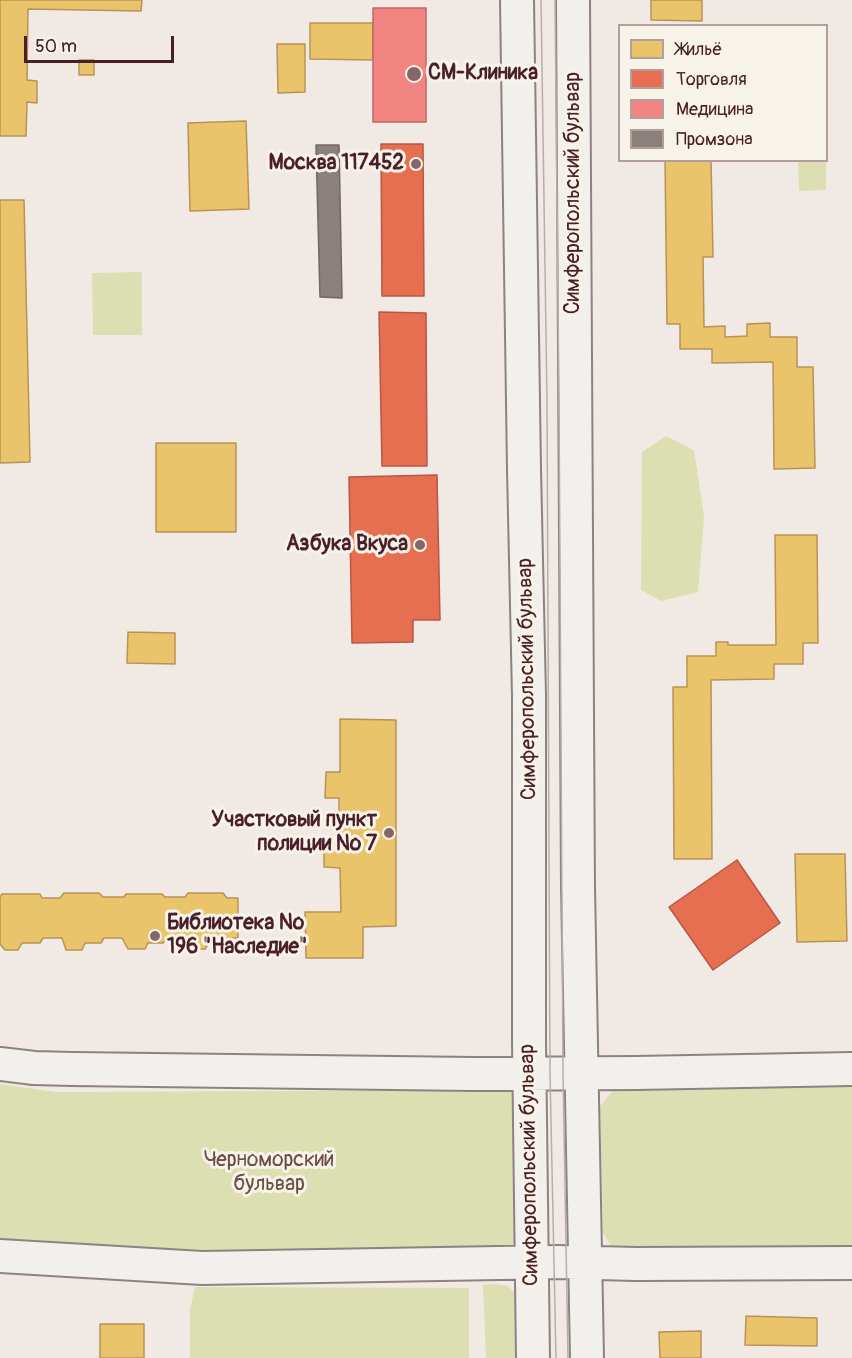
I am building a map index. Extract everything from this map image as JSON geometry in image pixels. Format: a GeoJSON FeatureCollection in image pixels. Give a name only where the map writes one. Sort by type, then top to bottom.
{"type":"FeatureCollection","features":[{"type":"Feature","properties":{"kind":"main road","name":"Симферопольский бульвар"},"geometry":{"type":"LineString","coordinates":[[517,0],[530,696],[533,1358]]}},
{"type":"Feature","properties":{"kind":"main road","name":"Симферопольский бульвар"},"geometry":{"type":"LineString","coordinates":[[573,0],[578,853],[587,1358]]}},
{"type":"Feature","properties":{"kind":"main road"},"geometry":{"type":"LineString","coordinates":[[0,1064],[72,1069],[473,1074],[852,1069]]}},
{"type":"Feature","properties":{"kind":"main road"},"geometry":{"type":"LineString","coordinates":[[0,1256],[202,1268],[586,1262],[636,1264],[852,1263]]}},
{"type":"Feature","properties":{"kind":"green space"},"geometry":{"type":"Polygon","coordinates":[[[798,162],[826,162],[826,190],[799,191],[798,162]]]}},
{"type":"Feature","properties":{"kind":"green space"},"geometry":{"type":"Polygon","coordinates":[[[142,272],[142,335],[93,335],[92,273],[142,272]]]}},
{"type":"Feature","properties":{"kind":"green space"},"geometry":{"type":"Polygon","coordinates":[[[666,436],[694,450],[704,517],[698,592],[661,601],[641,590],[642,452],[666,436]]]}},
{"type":"Feature","properties":{"kind":"green space"},"geometry":{"type":"Polygon","coordinates":[[[852,1081],[852,1257],[626,1259],[611,1246],[603,1233],[600,1106],[619,1083],[852,1081]]]}},
{"type":"Feature","properties":{"kind":"green space","name":"Черноморский бульвар"},"geometry":{"type":"Polygon","coordinates":[[[0,1084],[55,1092],[520,1090],[521,1224],[513,1244],[499,1252],[201,1257],[0,1244],[0,1084]]]}},
{"type":"Feature","properties":{"kind":"green space"},"geometry":{"type":"Polygon","coordinates":[[[483,1285],[508,1286],[519,1300],[522,1358],[486,1358],[483,1285]]]}},
{"type":"Feature","properties":{"kind":"green space"},"geometry":{"type":"Polygon","coordinates":[[[195,1287],[469,1288],[469,1358],[190,1358],[190,1310],[195,1287]]]}},
{"type":"Feature","properties":{"kind":"building: Жильё"},"geometry":{"type":"Polygon","coordinates":[[[0,0],[142,0],[141,11],[28,9],[27,80],[37,81],[37,103],[27,102],[26,136],[0,136],[0,0]]]}},
{"type":"Feature","properties":{"kind":"building: Жильё"},"geometry":{"type":"Polygon","coordinates":[[[651,0],[702,0],[702,21],[651,20],[651,0]]]}},
{"type":"Feature","properties":{"kind":"building: Жильё"},"geometry":{"type":"Polygon","coordinates":[[[310,23],[373,23],[373,60],[310,59],[310,23]]]}},
{"type":"Feature","properties":{"kind":"building: Жильё"},"geometry":{"type":"Polygon","coordinates":[[[277,44],[305,44],[305,92],[278,93],[277,44]]]}},
{"type":"Feature","properties":{"kind":"building: Жильё"},"geometry":{"type":"Polygon","coordinates":[[[79,60],[94,60],[94,75],[79,75],[79,60]]]}},
{"type":"Feature","properties":{"kind":"building: Жильё"},"geometry":{"type":"Polygon","coordinates":[[[246,121],[249,209],[190,211],[188,123],[246,121]]]}},
{"type":"Feature","properties":{"kind":"building: Жильё"},"geometry":{"type":"Polygon","coordinates":[[[665,162],[711,162],[713,257],[703,257],[704,327],[725,326],[725,337],[747,336],[747,324],[770,323],[770,337],[797,337],[797,367],[813,367],[815,468],[774,469],[773,362],[712,363],[712,349],[680,349],[680,324],[667,324],[665,162]]]}},
{"type":"Feature","properties":{"kind":"building: Жильё"},"geometry":{"type":"Polygon","coordinates":[[[0,200],[24,200],[30,462],[0,463],[0,200]]]}},
{"type":"Feature","properties":{"kind":"building: Жильё"},"geometry":{"type":"Polygon","coordinates":[[[156,443],[236,443],[236,532],[156,532],[156,443]]]}},
{"type":"Feature","properties":{"kind":"building: Жильё"},"geometry":{"type":"Polygon","coordinates":[[[775,535],[817,535],[818,643],[803,643],[803,664],[774,664],[774,679],[711,680],[712,859],[674,859],[673,687],[687,687],[687,656],[716,656],[716,642],[728,642],[728,645],[776,645],[775,535]]]}},
{"type":"Feature","properties":{"kind":"building: Жильё"},"geometry":{"type":"Polygon","coordinates":[[[128,632],[175,633],[175,664],[127,663],[128,632]]]}},
{"type":"Feature","properties":{"kind":"building: Жильё"},"geometry":{"type":"Polygon","coordinates":[[[340,719],[396,720],[396,926],[363,927],[363,958],[306,958],[305,912],[341,912],[340,868],[324,867],[324,843],[339,843],[339,798],[325,798],[326,772],[340,772],[340,719]]]}},
{"type":"Feature","properties":{"kind":"building: Жильё"},"geometry":{"type":"Polygon","coordinates":[[[795,854],[845,854],[847,941],[797,942],[795,854]]]}},
{"type":"Feature","properties":{"kind":"building: Жильё"},"geometry":{"type":"Polygon","coordinates":[[[64,893],[99,893],[103,897],[124,897],[126,894],[162,894],[165,897],[185,897],[188,893],[223,893],[227,898],[238,898],[238,938],[227,938],[224,943],[209,943],[205,949],[191,949],[184,937],[167,938],[163,943],[148,943],[145,949],[128,949],[122,938],[104,938],[101,943],[85,943],[82,950],[66,950],[62,938],[43,938],[40,943],[22,943],[18,950],[5,950],[0,944],[0,897],[2,894],[40,894],[42,898],[60,898],[64,893]]]}},
{"type":"Feature","properties":{"kind":"building: Жильё"},"geometry":{"type":"Polygon","coordinates":[[[746,1316],[817,1318],[817,1346],[745,1345],[746,1316]]]}},
{"type":"Feature","properties":{"kind":"building: Жильё"},"geometry":{"type":"Polygon","coordinates":[[[100,1324],[144,1324],[144,1358],[100,1358],[100,1324]]]}},
{"type":"Feature","properties":{"kind":"building: Жильё"},"geometry":{"type":"Polygon","coordinates":[[[701,1331],[701,1358],[660,1358],[659,1332],[701,1331]]]}},
{"type":"Feature","properties":{"kind":"building: Торговля"},"geometry":{"type":"Polygon","coordinates":[[[381,144],[423,144],[424,296],[382,296],[381,144]]]}},
{"type":"Feature","properties":{"kind":"building: Торговля"},"geometry":{"type":"Polygon","coordinates":[[[379,312],[426,313],[427,466],[382,466],[379,312]]]}},
{"type":"Feature","properties":{"kind":"building: Торговля"},"geometry":{"type":"Polygon","coordinates":[[[437,475],[440,620],[413,620],[413,642],[352,643],[349,477],[437,475]]]}},
{"type":"Feature","properties":{"kind":"building: Торговля"},"geometry":{"type":"Polygon","coordinates":[[[737,860],[780,923],[713,970],[669,907],[737,860]]]}},
{"type":"Feature","properties":{"kind":"building: Медицина"},"geometry":{"type":"Polygon","coordinates":[[[373,8],[426,8],[426,122],[373,122],[373,8]]]}},
{"type":"Feature","properties":{"kind":"building: Промзона"},"geometry":{"type":"Polygon","coordinates":[[[316,145],[339,145],[342,298],[320,297],[316,145]]]}},
{"type":"Feature","properties":{"kind":"tram line"},"geometry":{"type":"LineString","coordinates":[[541,0],[547,401],[550,1073],[556,1358]]}},
{"type":"Feature","properties":{"kind":"tram line"},"geometry":{"type":"LineString","coordinates":[[555,0],[563,1073],[568,1358]]}},
{"type":"Feature","properties":{"kind":"place","name":"СМ-Клиника"},"geometry":{"type":"Point","coordinates":[414,74]}},
{"type":"Feature","properties":{"kind":"place","name":"Москва 117452"},"geometry":{"type":"Point","coordinates":[416,164]}},
{"type":"Feature","properties":{"kind":"place","name":"Азбука Вкуса"},"geometry":{"type":"Point","coordinates":[420,545]}},
{"type":"Feature","properties":{"kind":"place","name":"Участковый пункт полиции № 7"},"geometry":{"type":"Point","coordinates":[389,833]}},
{"type":"Feature","properties":{"kind":"place","name":"Библиотека № 196 \"Наследие\""},"geometry":{"type":"Point","coordinates":[155,936]}}]}
